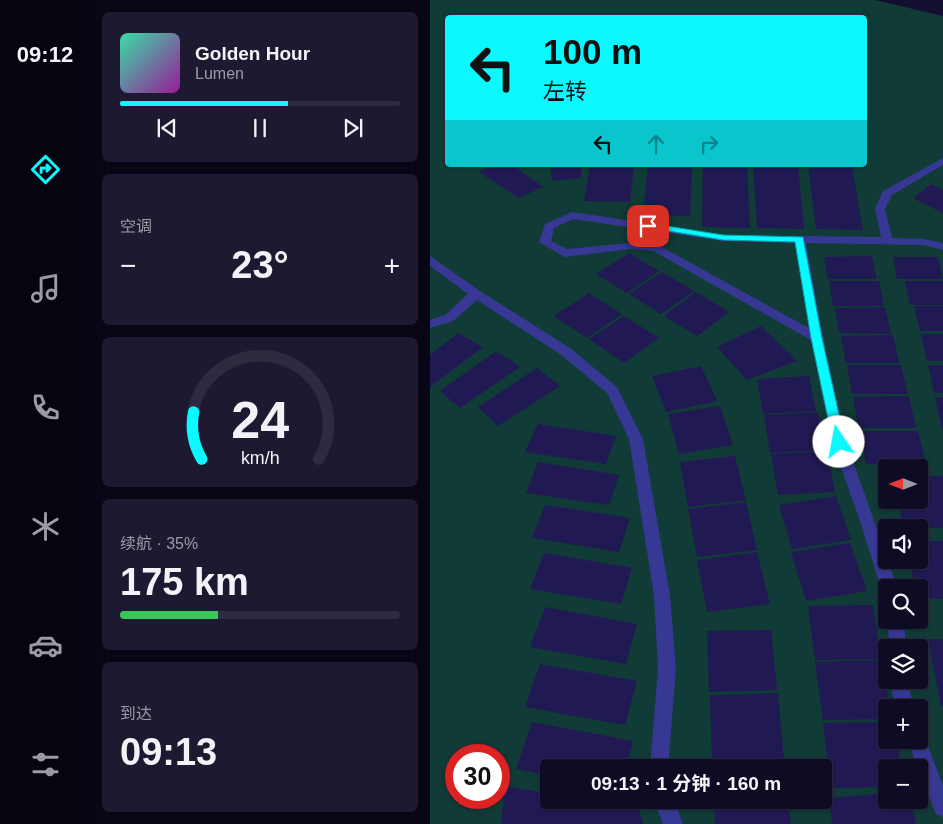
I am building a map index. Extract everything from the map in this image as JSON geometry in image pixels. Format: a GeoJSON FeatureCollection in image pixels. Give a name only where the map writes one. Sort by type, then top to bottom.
{"type":"FeatureCollection","features":[{"type":"Feature","properties":{"kind":"street"},"geometry":{"type":"LineString","coordinates":[[887,241],[880,209],[887,193],[943,161]]}},
{"type":"Feature","properties":{"kind":"street"},"geometry":{"type":"LineString","coordinates":[[817,338],[656,248],[630,246],[565,253],[545,242],[548,226],[572,215],[723,238],[924,242],[943,247]]}},
{"type":"Feature","properties":{"kind":"street"},"geometry":{"type":"LineString","coordinates":[[800,239],[817,338],[839,442],[867,518],[885,579]]}},
{"type":"Feature","properties":{"kind":"street"},"geometry":{"type":"LineString","coordinates":[[430,260],[476,294],[565,351],[612,390],[636,439],[662,595],[666,669],[660,759]]}},
{"type":"Feature","properties":{"kind":"street"},"geometry":{"type":"LineString","coordinates":[[430,324],[449,318],[476,294]]}},
{"type":"Feature","properties":{"kind":"street"},"geometry":{"type":"LineString","coordinates":[[919,749],[943,807]]}},
{"type":"Feature","properties":{"kind":"street"},"geometry":{"type":"LineString","coordinates":[[667,809],[673,824]]}},
{"type":"Feature","properties":{"kind":"green space"},"geometry":{"type":"Polygon","coordinates":[[[430,0],[875,0],[943,16],[943,824],[430,824],[430,0]]]}},
{"type":"Feature","properties":{"kind":"building"},"geometry":{"type":"Polygon","coordinates":[[[489,167],[515,167],[543,187],[519,198],[479,172],[489,167]]]}},
{"type":"Feature","properties":{"kind":"building"},"geometry":{"type":"Polygon","coordinates":[[[550,167],[581,167],[581,178],[552,181],[550,167]]]}},
{"type":"Feature","properties":{"kind":"building"},"geometry":{"type":"Polygon","coordinates":[[[590,167],[634,167],[630,202],[584,201],[590,167]]]}},
{"type":"Feature","properties":{"kind":"building"},"geometry":{"type":"Polygon","coordinates":[[[648,167],[692,167],[690,216],[643,215],[648,167]]]}},
{"type":"Feature","properties":{"kind":"building"},"geometry":{"type":"Polygon","coordinates":[[[703,167],[747,167],[750,228],[702,227],[703,167]]]}},
{"type":"Feature","properties":{"kind":"building"},"geometry":{"type":"Polygon","coordinates":[[[753,167],[798,167],[804,229],[757,228],[753,167]]]}},
{"type":"Feature","properties":{"kind":"building"},"geometry":{"type":"Polygon","coordinates":[[[808,167],[852,167],[863,230],[816,229],[808,167]]]}},
{"type":"Feature","properties":{"kind":"building"},"geometry":{"type":"Polygon","coordinates":[[[931,184],[943,190],[943,213],[913,198],[931,184]]]}},
{"type":"Feature","properties":{"kind":"building"},"geometry":{"type":"Polygon","coordinates":[[[629,253],[659,271],[627,293],[596,274],[629,253]]]}},
{"type":"Feature","properties":{"kind":"building"},"geometry":{"type":"Polygon","coordinates":[[[872,256],[877,279],[828,279],[824,257],[872,256]]]}},
{"type":"Feature","properties":{"kind":"building"},"geometry":{"type":"Polygon","coordinates":[[[893,257],[938,257],[943,279],[897,279],[893,257]]]}},
{"type":"Feature","properties":{"kind":"building"},"geometry":{"type":"Polygon","coordinates":[[[662,272],[694,291],[661,314],[629,294],[662,272]]]}},
{"type":"Feature","properties":{"kind":"building"},"geometry":{"type":"Polygon","coordinates":[[[829,281],[879,281],[884,306],[833,306],[829,281]]]}},
{"type":"Feature","properties":{"kind":"building"},"geometry":{"type":"Polygon","coordinates":[[[905,281],[943,281],[943,305],[910,305],[905,281]]]}},
{"type":"Feature","properties":{"kind":"building"},"geometry":{"type":"Polygon","coordinates":[[[696,292],[729,312],[697,336],[664,316],[696,292]]]}},
{"type":"Feature","properties":{"kind":"building"},"geometry":{"type":"Polygon","coordinates":[[[589,293],[622,314],[587,338],[554,316],[589,293]]]}},
{"type":"Feature","properties":{"kind":"building"},"geometry":{"type":"Polygon","coordinates":[[[914,306],[943,306],[943,331],[920,331],[914,306]]]}},
{"type":"Feature","properties":{"kind":"building"},"geometry":{"type":"Polygon","coordinates":[[[885,307],[891,334],[839,333],[835,308],[885,307]]]}},
{"type":"Feature","properties":{"kind":"building"},"geometry":{"type":"Polygon","coordinates":[[[624,316],[659,338],[624,363],[589,339],[624,316]]]}},
{"type":"Feature","properties":{"kind":"building"},"geometry":{"type":"Polygon","coordinates":[[[761,326],[797,361],[747,380],[717,347],[761,326]]]}},
{"type":"Feature","properties":{"kind":"building"},"geometry":{"type":"Polygon","coordinates":[[[458,333],[483,347],[430,387],[430,355],[458,333]]]}},
{"type":"Feature","properties":{"kind":"building"},"geometry":{"type":"Polygon","coordinates":[[[921,334],[943,334],[943,361],[927,361],[921,334]]]}},
{"type":"Feature","properties":{"kind":"building"},"geometry":{"type":"Polygon","coordinates":[[[893,335],[899,363],[846,363],[841,336],[893,335]]]}},
{"type":"Feature","properties":{"kind":"building"},"geometry":{"type":"Polygon","coordinates":[[[496,351],[520,367],[460,408],[440,391],[496,351]]]}},
{"type":"Feature","properties":{"kind":"building"},"geometry":{"type":"Polygon","coordinates":[[[847,365],[901,365],[908,394],[852,394],[847,365]]]}},
{"type":"Feature","properties":{"kind":"building"},"geometry":{"type":"Polygon","coordinates":[[[928,365],[943,365],[943,393],[934,393],[928,365]]]}},
{"type":"Feature","properties":{"kind":"building"},"geometry":{"type":"Polygon","coordinates":[[[701,366],[717,401],[666,412],[652,376],[701,366]]]}},
{"type":"Feature","properties":{"kind":"building"},"geometry":{"type":"Polygon","coordinates":[[[537,368],[560,386],[498,426],[478,407],[537,368]]]}},
{"type":"Feature","properties":{"kind":"building"},"geometry":{"type":"Polygon","coordinates":[[[809,376],[816,411],[763,414],[757,379],[809,376]]]}},
{"type":"Feature","properties":{"kind":"building"},"geometry":{"type":"Polygon","coordinates":[[[909,396],[916,428],[858,428],[853,397],[909,396]]]}},
{"type":"Feature","properties":{"kind":"building"},"geometry":{"type":"Polygon","coordinates":[[[935,397],[943,397],[943,429],[942,429],[935,397]]]}},
{"type":"Feature","properties":{"kind":"building"},"geometry":{"type":"Polygon","coordinates":[[[720,406],[733,445],[679,454],[668,414],[720,406]]]}},
{"type":"Feature","properties":{"kind":"building"},"geometry":{"type":"Polygon","coordinates":[[[818,412],[825,450],[770,453],[764,415],[818,412]]]}},
{"type":"Feature","properties":{"kind":"building"},"geometry":{"type":"Polygon","coordinates":[[[538,424],[616,436],[606,464],[525,452],[538,424]]]}},
{"type":"Feature","properties":{"kind":"building"},"geometry":{"type":"Polygon","coordinates":[[[861,431],[918,431],[925,459],[878,459],[878,464],[866,464],[861,431]]]}},
{"type":"Feature","properties":{"kind":"building"},"geometry":{"type":"Polygon","coordinates":[[[827,451],[835,492],[778,495],[771,454],[827,451]]]}},
{"type":"Feature","properties":{"kind":"building"},"geometry":{"type":"Polygon","coordinates":[[[735,456],[746,500],[688,507],[680,462],[735,456]]]}},
{"type":"Feature","properties":{"kind":"building"},"geometry":{"type":"Polygon","coordinates":[[[538,462],[619,475],[609,505],[526,493],[538,462]]]}},
{"type":"Feature","properties":{"kind":"building"},"geometry":{"type":"Polygon","coordinates":[[[928,476],[943,476],[943,528],[928,528],[928,519],[902,519],[900,509],[928,509],[928,476]]]}},
{"type":"Feature","properties":{"kind":"building"},"geometry":{"type":"Polygon","coordinates":[[[836,496],[851,540],[792,549],[779,505],[836,496]]]}},
{"type":"Feature","properties":{"kind":"building"},"geometry":{"type":"Polygon","coordinates":[[[746,502],[757,550],[697,557],[688,509],[746,502]]]}},
{"type":"Feature","properties":{"kind":"building"},"geometry":{"type":"Polygon","coordinates":[[[545,505],[630,518],[619,552],[532,538],[545,505]]]}},
{"type":"Feature","properties":{"kind":"building"},"geometry":{"type":"Polygon","coordinates":[[[928,541],[943,541],[943,599],[928,598],[928,579],[913,579],[912,569],[928,569],[928,541]]]}},
{"type":"Feature","properties":{"kind":"building"},"geometry":{"type":"Polygon","coordinates":[[[850,543],[867,591],[806,601],[791,552],[850,543]]]}},
{"type":"Feature","properties":{"kind":"building"},"geometry":{"type":"Polygon","coordinates":[[[757,552],[770,604],[707,612],[697,560],[757,552]]]}},
{"type":"Feature","properties":{"kind":"building"},"geometry":{"type":"Polygon","coordinates":[[[544,553],[632,568],[621,604],[530,589],[544,553]]]}},
{"type":"Feature","properties":{"kind":"building"},"geometry":{"type":"Polygon","coordinates":[[[873,605],[878,639],[878,659],[815,660],[808,606],[873,605]]]}},
{"type":"Feature","properties":{"kind":"building"},"geometry":{"type":"Polygon","coordinates":[[[545,607],[637,624],[626,664],[530,647],[545,607]]]}},
{"type":"Feature","properties":{"kind":"building"},"geometry":{"type":"Polygon","coordinates":[[[771,630],[777,690],[709,692],[707,631],[771,630]]]}},
{"type":"Feature","properties":{"kind":"building"},"geometry":{"type":"Polygon","coordinates":[[[928,639],[943,639],[943,706],[941,706],[928,639]]]}},
{"type":"Feature","properties":{"kind":"building"},"geometry":{"type":"Polygon","coordinates":[[[878,660],[878,689],[887,689],[889,699],[878,699],[878,719],[823,720],[815,662],[878,660]]]}},
{"type":"Feature","properties":{"kind":"building"},"geometry":{"type":"Polygon","coordinates":[[[540,664],[637,681],[625,725],[525,707],[540,664]]]}},
{"type":"Feature","properties":{"kind":"building"},"geometry":{"type":"Polygon","coordinates":[[[778,693],[784,759],[712,759],[710,695],[778,693]]]}},
{"type":"Feature","properties":{"kind":"building"},"geometry":{"type":"Polygon","coordinates":[[[532,722],[633,741],[628,759],[540,759],[540,774],[516,769],[532,722]]]}},
{"type":"Feature","properties":{"kind":"building"},"geometry":{"type":"Polygon","coordinates":[[[878,722],[878,749],[898,749],[900,759],[878,759],[878,787],[832,788],[832,759],[827,759],[823,723],[878,722]]]}},
{"type":"Feature","properties":{"kind":"building"},"geometry":{"type":"Polygon","coordinates":[[[510,787],[540,792],[540,809],[633,809],[639,810],[643,824],[501,824],[503,809],[510,809],[510,787]]]}},
{"type":"Feature","properties":{"kind":"building"},"geometry":{"type":"Polygon","coordinates":[[[878,794],[878,809],[913,809],[916,824],[832,824],[830,809],[832,809],[832,798],[878,794]]]}},
{"type":"Feature","properties":{"kind":"building"},"geometry":{"type":"Polygon","coordinates":[[[714,809],[789,809],[791,824],[715,824],[714,809]]]}},
{"type":"Feature","properties":{"kind":"route"},"geometry":{"type":"LineString","coordinates":[[648,226],[723,238],[800,239],[817,338],[839,442]]}}]}
